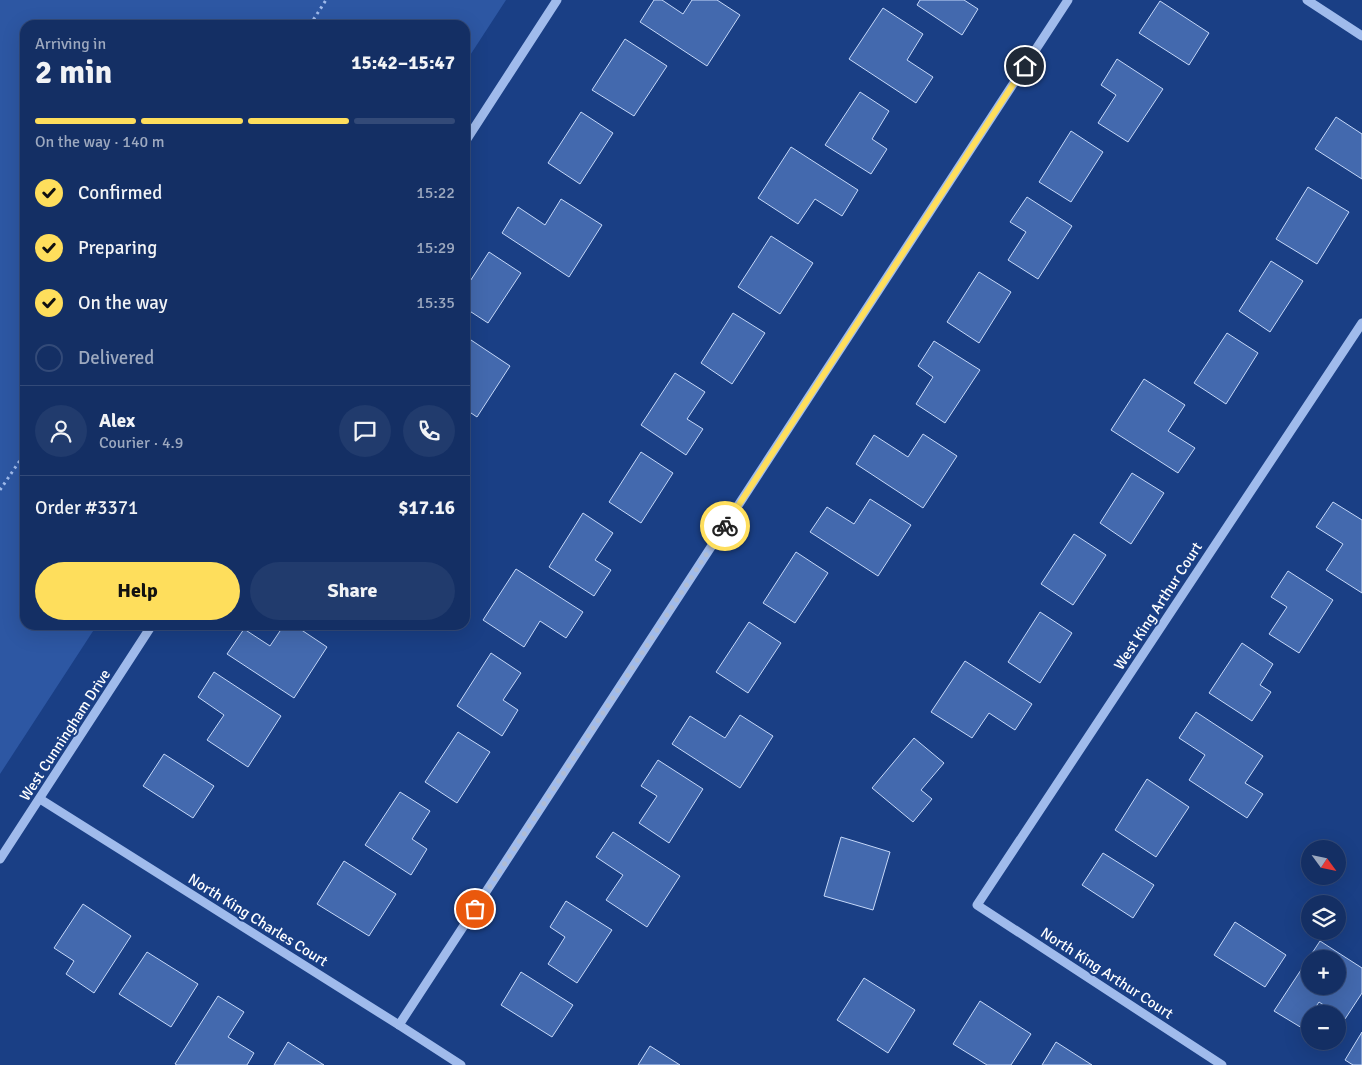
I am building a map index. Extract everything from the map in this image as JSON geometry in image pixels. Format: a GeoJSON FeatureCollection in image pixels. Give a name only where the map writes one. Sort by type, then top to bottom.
{"type":"FeatureCollection","features":[{"type":"Feature","properties":{"kind":"street"},"geometry":{"type":"LineString","coordinates":[[470,134],[557,0]]}},
{"type":"Feature","properties":{"kind":"street"},"geometry":{"type":"LineString","coordinates":[[399,1025],[1068,0]]}},
{"type":"Feature","properties":{"kind":"street"},"geometry":{"type":"LineString","coordinates":[[1307,0],[1362,36]]}},
{"type":"Feature","properties":{"kind":"street","name":"West King Arthur Court"},"geometry":{"type":"LineString","coordinates":[[977,905],[1362,323]]}},
{"type":"Feature","properties":{"kind":"street","name":"West Cunningham Drive"},"geometry":{"type":"LineString","coordinates":[[0,859],[149,630]]}},
{"type":"Feature","properties":{"kind":"street","name":"North King Charles Court"},"geometry":{"type":"LineString","coordinates":[[40,799],[461,1065]]}},
{"type":"Feature","properties":{"kind":"street","name":"North King Arthur Court"},"geometry":{"type":"LineString","coordinates":[[977,905],[1222,1065]]}},
{"type":"Feature","properties":{"kind":"path"},"geometry":{"type":"LineString","coordinates":[[313,20],[326,0]]}},
{"type":"Feature","properties":{"kind":"path"},"geometry":{"type":"LineString","coordinates":[[0,490],[20,460]]}},
{"type":"Feature","properties":{"kind":"shaded area"},"geometry":{"type":"Polygon","coordinates":[[[0,0],[506,0],[470,55],[470,20],[20,20],[20,630],[94,630],[0,774],[0,0]]]}},
{"type":"Feature","properties":{"kind":"building"},"geometry":{"type":"Polygon","coordinates":[[[654,0],[662,0],[683,14],[692,0],[717,0],[740,15],[707,66],[640,22],[654,0]]]}},
{"type":"Feature","properties":{"kind":"building"},"geometry":{"type":"Polygon","coordinates":[[[920,0],[964,0],[978,9],[962,35],[917,5],[920,0]]]}},
{"type":"Feature","properties":{"kind":"building"},"geometry":{"type":"Polygon","coordinates":[[[1160,1],[1209,33],[1189,65],[1139,33],[1160,1]]]}},
{"type":"Feature","properties":{"kind":"building"},"geometry":{"type":"Polygon","coordinates":[[[883,8],[923,34],[907,60],[933,77],[916,103],[849,59],[883,8]]]}},
{"type":"Feature","properties":{"kind":"building"},"geometry":{"type":"Polygon","coordinates":[[[625,39],[667,66],[634,116],[592,90],[625,39]]]}},
{"type":"Feature","properties":{"kind":"building"},"geometry":{"type":"Polygon","coordinates":[[[1117,59],[1163,89],[1128,142],[1098,123],[1116,95],[1101,85],[1117,59]]]}},
{"type":"Feature","properties":{"kind":"building"},"geometry":{"type":"Polygon","coordinates":[[[860,92],[889,111],[872,139],[887,149],[871,174],[825,145],[860,92]]]}},
{"type":"Feature","properties":{"kind":"building"},"geometry":{"type":"Polygon","coordinates":[[[581,112],[613,133],[580,184],[548,163],[581,112]]]}},
{"type":"Feature","properties":{"kind":"building"},"geometry":{"type":"Polygon","coordinates":[[[1336,117],[1362,134],[1362,179],[1315,149],[1336,117]]]}},
{"type":"Feature","properties":{"kind":"building"},"geometry":{"type":"Polygon","coordinates":[[[1071,131],[1103,152],[1071,202],[1039,182],[1071,131]]]}},
{"type":"Feature","properties":{"kind":"building"},"geometry":{"type":"Polygon","coordinates":[[[791,147],[858,190],[842,216],[815,199],[798,224],[758,198],[791,147]]]}},
{"type":"Feature","properties":{"kind":"building"},"geometry":{"type":"Polygon","coordinates":[[[1308,187],[1349,212],[1317,264],[1276,239],[1308,187]]]}},
{"type":"Feature","properties":{"kind":"building"},"geometry":{"type":"Polygon","coordinates":[[[1027,197],[1072,226],[1038,279],[1008,260],[1026,232],[1010,222],[1027,197]]]}},
{"type":"Feature","properties":{"kind":"building"},"geometry":{"type":"Polygon","coordinates":[[[561,199],[602,225],[569,277],[502,233],[518,207],[545,225],[561,199]]]}},
{"type":"Feature","properties":{"kind":"building"},"geometry":{"type":"Polygon","coordinates":[[[771,236],[813,263],[780,314],[738,287],[771,236]]]}},
{"type":"Feature","properties":{"kind":"building"},"geometry":{"type":"Polygon","coordinates":[[[489,252],[521,273],[488,323],[470,311],[470,281],[489,252]]]}},
{"type":"Feature","properties":{"kind":"building"},"geometry":{"type":"Polygon","coordinates":[[[1271,261],[1303,281],[1270,332],[1239,311],[1271,261]]]}},
{"type":"Feature","properties":{"kind":"building"},"geometry":{"type":"Polygon","coordinates":[[[979,272],[1011,292],[979,343],[947,322],[979,272]]]}},
{"type":"Feature","properties":{"kind":"building"},"geometry":{"type":"Polygon","coordinates":[[[733,313],[765,333],[732,384],[701,363],[733,313]]]}},
{"type":"Feature","properties":{"kind":"building"},"geometry":{"type":"Polygon","coordinates":[[[1227,333],[1258,353],[1226,404],[1194,383],[1227,333]]]}},
{"type":"Feature","properties":{"kind":"building"},"geometry":{"type":"Polygon","coordinates":[[[470,339],[510,366],[477,417],[470,412],[470,339]]]}},
{"type":"Feature","properties":{"kind":"building"},"geometry":{"type":"Polygon","coordinates":[[[934,341],[980,370],[945,423],[916,404],[933,377],[918,366],[934,341]]]}},
{"type":"Feature","properties":{"kind":"building"},"geometry":{"type":"Polygon","coordinates":[[[675,373],[705,392],[687,419],[703,429],[686,455],[641,425],[675,373]]]}},
{"type":"Feature","properties":{"kind":"building"},"geometry":{"type":"Polygon","coordinates":[[[1144,379],[1185,405],[1168,431],[1195,448],[1178,473],[1111,430],[1144,379]]]}},
{"type":"Feature","properties":{"kind":"building"},"geometry":{"type":"Polygon","coordinates":[[[923,434],[957,456],[923,508],[856,464],[874,435],[908,457],[923,434]]]}},
{"type":"Feature","properties":{"kind":"building"},"geometry":{"type":"Polygon","coordinates":[[[641,452],[673,473],[641,523],[609,502],[641,452]]]}},
{"type":"Feature","properties":{"kind":"building"},"geometry":{"type":"Polygon","coordinates":[[[1132,473],[1164,493],[1131,544],[1100,523],[1132,473]]]}},
{"type":"Feature","properties":{"kind":"building"},"geometry":{"type":"Polygon","coordinates":[[[870,499],[911,525],[878,576],[810,532],[827,507],[854,524],[870,499]]]}},
{"type":"Feature","properties":{"kind":"building"},"geometry":{"type":"Polygon","coordinates":[[[1333,502],[1362,520],[1362,593],[1326,570],[1343,544],[1316,527],[1333,502]]]}},
{"type":"Feature","properties":{"kind":"building"},"geometry":{"type":"Polygon","coordinates":[[[583,513],[613,533],[595,560],[611,570],[594,596],[549,567],[583,513]]]}},
{"type":"Feature","properties":{"kind":"building"},"geometry":{"type":"Polygon","coordinates":[[[1074,534],[1106,555],[1073,605],[1041,584],[1074,534]]]}},
{"type":"Feature","properties":{"kind":"building"},"geometry":{"type":"Polygon","coordinates":[[[796,552],[828,573],[795,623],[763,603],[796,552]]]}},
{"type":"Feature","properties":{"kind":"building"},"geometry":{"type":"Polygon","coordinates":[[[516,569],[583,612],[566,638],[540,621],[524,647],[483,620],[516,569]]]}},
{"type":"Feature","properties":{"kind":"building"},"geometry":{"type":"Polygon","coordinates":[[[1288,571],[1333,600],[1299,653],[1269,634],[1287,607],[1271,597],[1288,571]]]}},
{"type":"Feature","properties":{"kind":"building"},"geometry":{"type":"Polygon","coordinates":[[[1040,612],[1072,633],[1040,683],[1008,662],[1040,612]]]}},
{"type":"Feature","properties":{"kind":"building"},"geometry":{"type":"Polygon","coordinates":[[[749,622],[781,643],[748,693],[716,672],[749,622]]]}},
{"type":"Feature","properties":{"kind":"building"},"geometry":{"type":"Polygon","coordinates":[[[243,630],[270,646],[281,630],[302,630],[327,647],[294,698],[227,654],[243,630]]]}},
{"type":"Feature","properties":{"kind":"building"},"geometry":{"type":"Polygon","coordinates":[[[1242,643],[1273,664],[1260,685],[1271,692],[1252,721],[1209,693],[1242,643]]]}},
{"type":"Feature","properties":{"kind":"building"},"geometry":{"type":"Polygon","coordinates":[[[491,653],[521,673],[503,700],[518,710],[502,736],[457,706],[491,653]]]}},
{"type":"Feature","properties":{"kind":"building"},"geometry":{"type":"Polygon","coordinates":[[[965,661],[1032,704],[1015,730],[989,713],[972,738],[931,712],[965,661]]]}},
{"type":"Feature","properties":{"kind":"building"},"geometry":{"type":"Polygon","coordinates":[[[214,672],[281,716],[248,767],[207,740],[224,715],[198,697],[214,672]]]}},
{"type":"Feature","properties":{"kind":"building"},"geometry":{"type":"Polygon","coordinates":[[[1196,712],[1263,756],[1245,783],[1263,794],[1247,818],[1189,780],[1205,755],[1179,738],[1196,712]]]}},
{"type":"Feature","properties":{"kind":"building"},"geometry":{"type":"Polygon","coordinates":[[[740,715],[773,736],[740,788],[672,744],[690,716],[725,738],[740,715]]]}},
{"type":"Feature","properties":{"kind":"building"},"geometry":{"type":"Polygon","coordinates":[[[458,732],[490,752],[457,803],[425,782],[458,732]]]}},
{"type":"Feature","properties":{"kind":"building"},"geometry":{"type":"Polygon","coordinates":[[[914,738],[944,763],[921,790],[932,799],[913,822],[872,788],[914,738]]]}},
{"type":"Feature","properties":{"kind":"building"},"geometry":{"type":"Polygon","coordinates":[[[164,754],[214,786],[193,818],[143,786],[164,754]]]}},
{"type":"Feature","properties":{"kind":"building"},"geometry":{"type":"Polygon","coordinates":[[[658,760],[703,789],[669,843],[639,823],[657,796],[641,786],[658,760]]]}},
{"type":"Feature","properties":{"kind":"building"},"geometry":{"type":"Polygon","coordinates":[[[1147,779],[1189,807],[1156,857],[1115,830],[1147,779]]]}},
{"type":"Feature","properties":{"kind":"building"},"geometry":{"type":"Polygon","coordinates":[[[400,792],[430,811],[412,839],[427,849],[411,875],[365,845],[400,792]]]}},
{"type":"Feature","properties":{"kind":"building"},"geometry":{"type":"Polygon","coordinates":[[[613,832],[680,876],[647,927],[606,900],[623,875],[596,857],[613,832]]]}},
{"type":"Feature","properties":{"kind":"building"},"geometry":{"type":"Polygon","coordinates":[[[841,837],[890,852],[873,910],[824,896],[841,837]]]}},
{"type":"Feature","properties":{"kind":"building"},"geometry":{"type":"Polygon","coordinates":[[[1103,853],[1154,885],[1133,918],[1082,885],[1103,853]]]}},
{"type":"Feature","properties":{"kind":"building"},"geometry":{"type":"Polygon","coordinates":[[[344,861],[396,894],[369,936],[317,904],[344,861]]]}},
{"type":"Feature","properties":{"kind":"building"},"geometry":{"type":"Polygon","coordinates":[[[566,901],[612,930],[577,983],[548,964],[565,937],[550,927],[566,901]]]}},
{"type":"Feature","properties":{"kind":"building"},"geometry":{"type":"Polygon","coordinates":[[[83,904],[131,936],[94,993],[66,974],[74,961],[54,948],[83,904]]]}},
{"type":"Feature","properties":{"kind":"building"},"geometry":{"type":"Polygon","coordinates":[[[1235,922],[1286,955],[1265,987],[1214,955],[1235,922]]]}},
{"type":"Feature","properties":{"kind":"building"},"geometry":{"type":"Polygon","coordinates":[[[1320,941],[1334,950],[1314,950],[1320,941]]]}},
{"type":"Feature","properties":{"kind":"building"},"geometry":{"type":"Polygon","coordinates":[[[147,952],[198,984],[171,1027],[119,994],[147,952]]]}},
{"type":"Feature","properties":{"kind":"building"},"geometry":{"type":"Polygon","coordinates":[[[1346,958],[1362,968],[1362,993],[1346,1017],[1346,1005],[1324,1005],[1319,1002],[1317,1005],[1301,1005],[1301,1027],[1274,1011],[1301,970],[1301,995],[1346,995],[1346,958]]]}},
{"type":"Feature","properties":{"kind":"building"},"geometry":{"type":"Polygon","coordinates":[[[521,972],[573,1005],[552,1037],[501,1005],[521,972]]]}},
{"type":"Feature","properties":{"kind":"building"},"geometry":{"type":"Polygon","coordinates":[[[864,978],[915,1010],[888,1053],[837,1020],[864,978]]]}},
{"type":"Feature","properties":{"kind":"building"},"geometry":{"type":"Polygon","coordinates":[[[218,996],[244,1012],[228,1037],[254,1053],[247,1065],[175,1064],[218,996]]]}},
{"type":"Feature","properties":{"kind":"building"},"geometry":{"type":"Polygon","coordinates":[[[980,1001],[1031,1034],[1011,1065],[987,1065],[953,1044],[980,1001]]]}},
{"type":"Feature","properties":{"kind":"building"},"geometry":{"type":"Polygon","coordinates":[[[1362,1032],[1362,1065],[1353,1065],[1345,1060],[1362,1032]]]}},
{"type":"Feature","properties":{"kind":"building"},"geometry":{"type":"Polygon","coordinates":[[[288,1042],[324,1065],[274,1065],[288,1042]]]}},
{"type":"Feature","properties":{"kind":"building"},"geometry":{"type":"Polygon","coordinates":[[[1056,1042],[1092,1065],[1042,1065],[1056,1042]]]}},
{"type":"Feature","properties":{"kind":"building"},"geometry":{"type":"Polygon","coordinates":[[[650,1046],[680,1065],[638,1065],[650,1046]]]}},
{"type":"Feature","properties":{"kind":"way so far"},"geometry":{"type":"LineString","coordinates":[[475,909],[725,526]]}},
{"type":"Feature","properties":{"kind":"route"},"geometry":{"type":"LineString","coordinates":[[725,526],[1025,66]]}}]}
